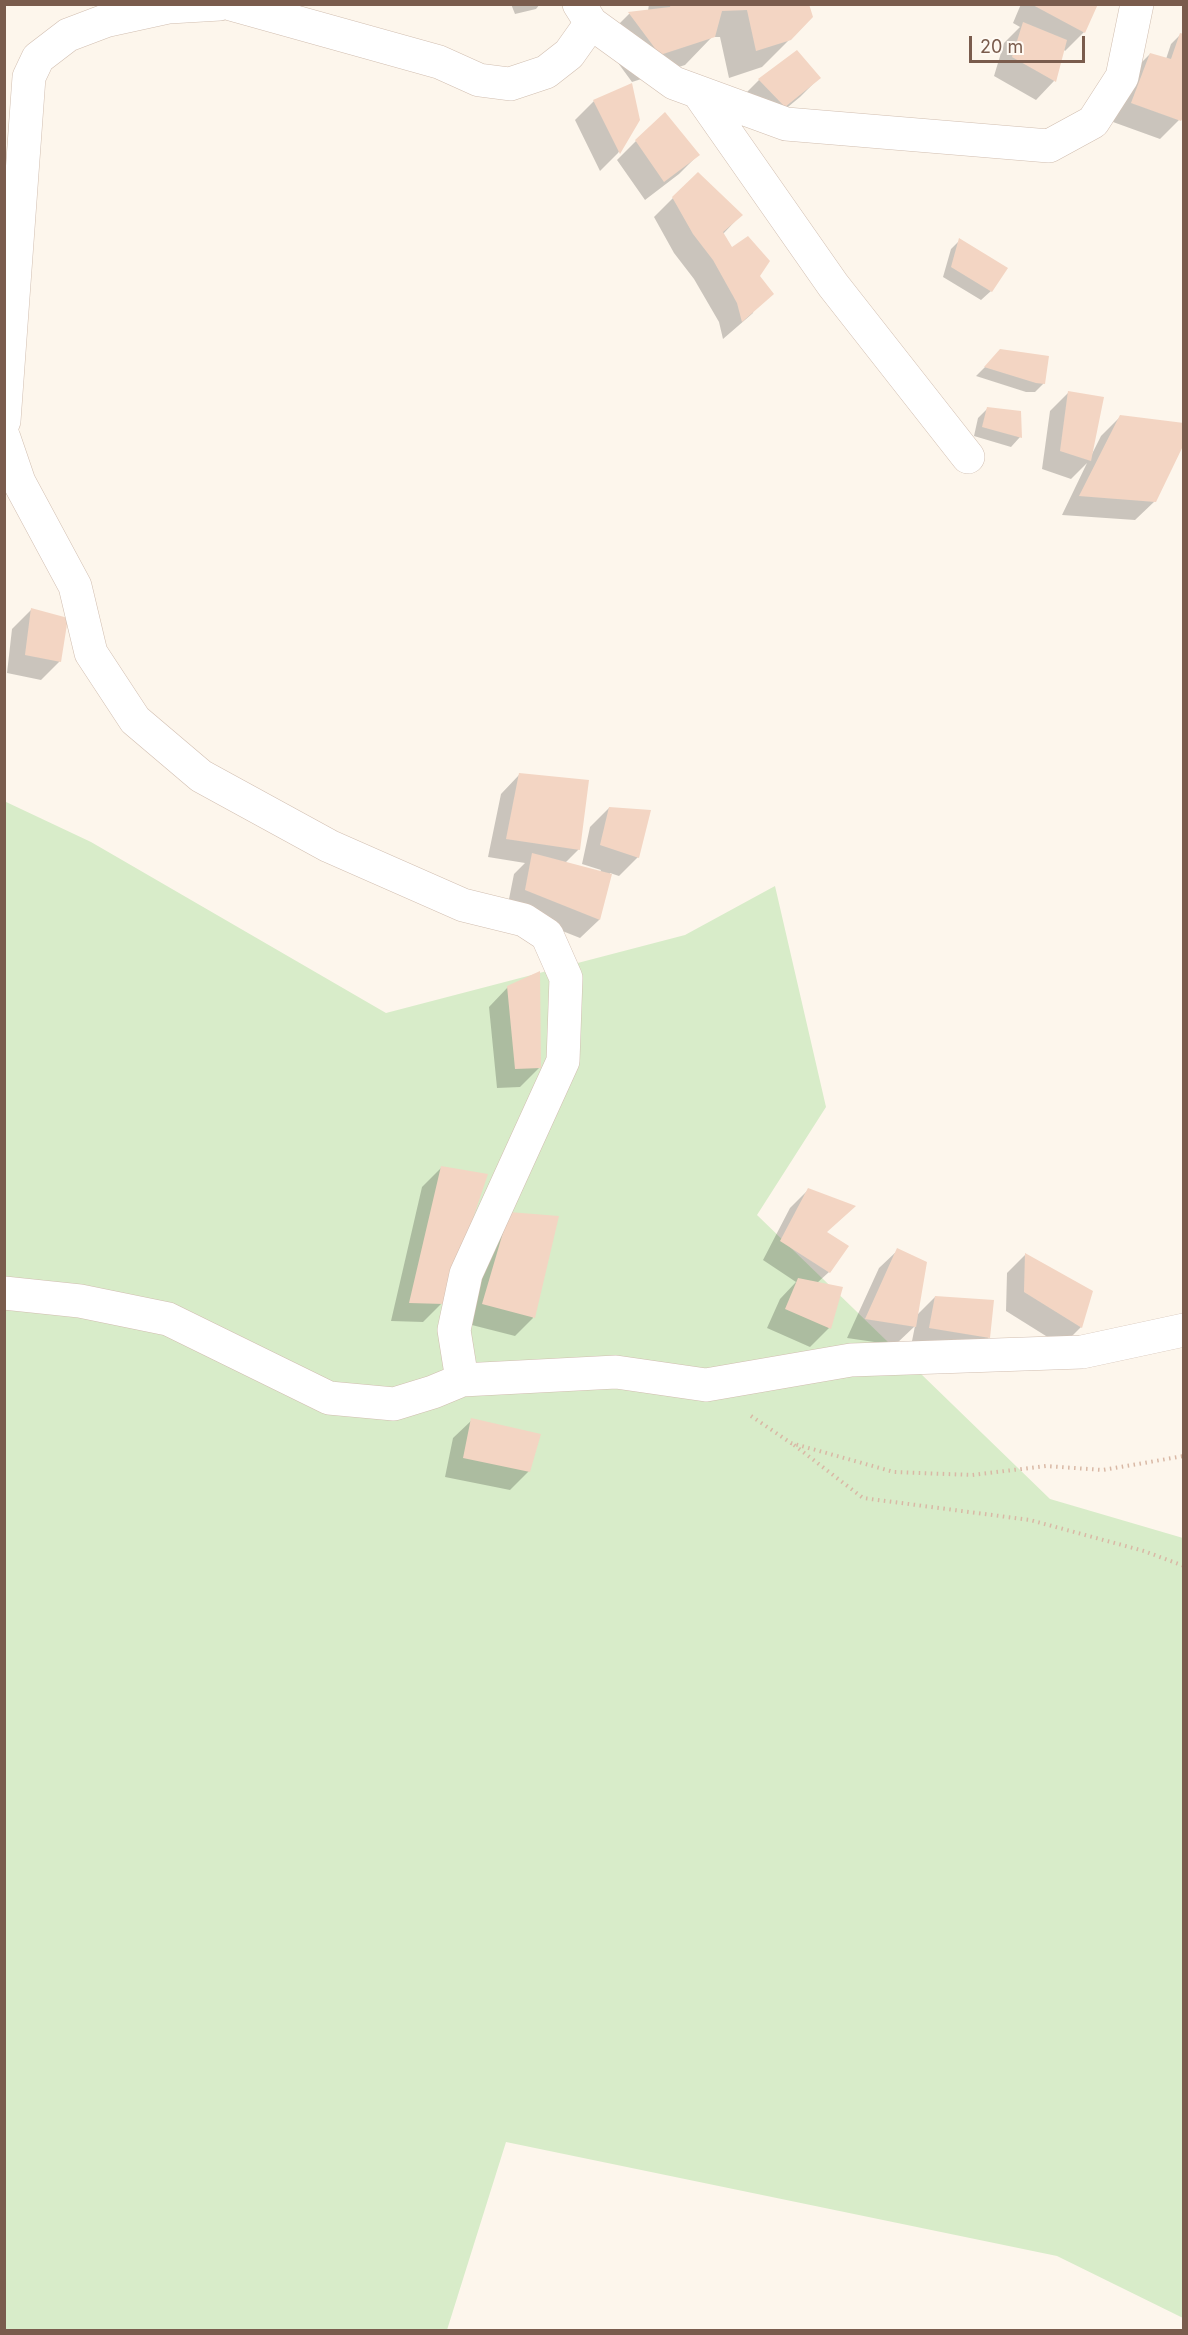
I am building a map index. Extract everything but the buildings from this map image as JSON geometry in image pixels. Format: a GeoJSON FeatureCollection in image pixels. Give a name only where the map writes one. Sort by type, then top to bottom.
{"type":"FeatureCollection","features":[{"type":"Feature","properties":{"kind":"street"},"geometry":{"type":"LineString","coordinates":[[4,421],[29,77],[38,58],[68,35],[105,21],[169,7],[220,4]]}},
{"type":"Feature","properties":{"kind":"street"},"geometry":{"type":"LineString","coordinates":[[231,4],[439,62],[479,80],[510,84],[546,72],[569,54],[585,14],[674,83],[786,124],[1049,146],[1093,122],[1122,77],[1137,4]]}},
{"type":"Feature","properties":{"kind":"street"},"geometry":{"type":"LineString","coordinates":[[698,92],[833,285],[968,457]]}},
{"type":"Feature","properties":{"kind":"street"},"geometry":{"type":"LineString","coordinates":[[4,438],[19,482],[75,586],[91,653],[135,720],[201,776],[329,846],[463,905],[524,920],[547,936],[566,978],[563,1061],[466,1274],[454,1330],[462,1380]]}},
{"type":"Feature","properties":{"kind":"street"},"geometry":{"type":"LineString","coordinates":[[4,1293],[80,1301],[168,1319],[329,1398],[394,1404],[462,1380],[616,1372],[706,1385],[851,1359],[1082,1352],[1184,1330]]}},
{"type":"Feature","properties":{"kind":"path"},"geometry":{"type":"LineString","coordinates":[[706,1385],[791,1443],[863,1498],[1030,1520],[1144,1551],[1184,1566]]}},
{"type":"Feature","properties":{"kind":"path"},"geometry":{"type":"LineString","coordinates":[[791,1443],[894,1472],[972,1475],[1046,1466],[1103,1470],[1184,1456]]}},
{"type":"Feature","properties":{"kind":"green space"},"geometry":{"type":"Polygon","coordinates":[[[4,801],[91,842],[386,1013],[685,935],[775,886],[826,1107],[757,1215],[1050,1499],[1183,1538],[1183,2318],[1057,2256],[506,2142],[447,2330],[5,2330],[4,801]]]}}]}
